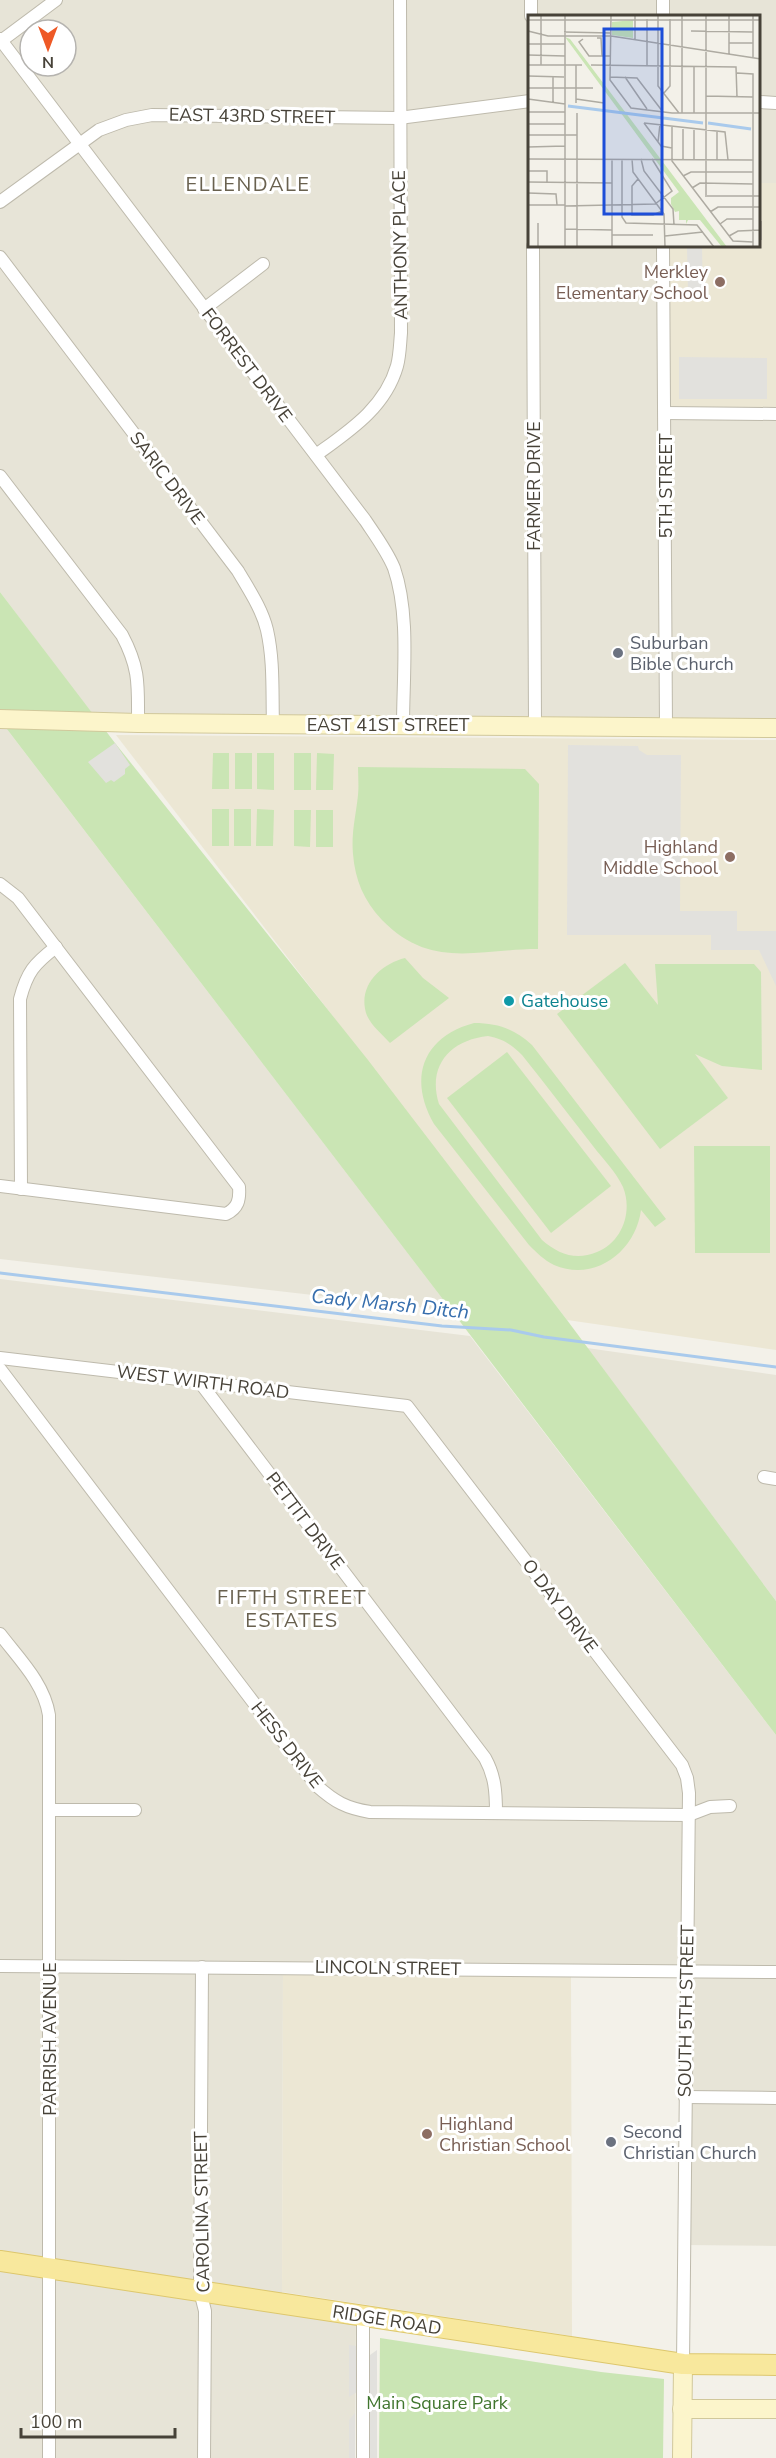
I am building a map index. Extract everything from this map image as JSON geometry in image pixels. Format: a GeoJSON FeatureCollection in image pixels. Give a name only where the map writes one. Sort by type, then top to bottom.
{"type":"FeatureCollection","features":[{"type":"Feature","properties":{"kind":"main road","name":"RIDGE ROAD"},"geometry":{"type":"LineString","coordinates":[[0,2261],[683,2364],[776,2366]]}},
{"type":"Feature","properties":{"kind":"street"},"geometry":{"type":"LineString","coordinates":[[0,40],[56,0]]}},
{"type":"Feature","properties":{"kind":"street","name":"ANTHONY PLACE"},"geometry":{"type":"LineString","coordinates":[[316,455],[366,418],[385,392],[397,366],[401,333],[400,0]]}},
{"type":"Feature","properties":{"kind":"street","name":"FORREST DRIVE"},"geometry":{"type":"LineString","coordinates":[[0,40],[365,520],[393,568],[400,594],[403,620],[403,725]]}},
{"type":"Feature","properties":{"kind":"street","name":"EAST 43RD STREET"},"geometry":{"type":"LineString","coordinates":[[0,202],[99,130],[126,120],[152,115],[399,118],[528,101]]}},
{"type":"Feature","properties":{"kind":"street"},"geometry":{"type":"LineString","coordinates":[[761,102],[776,103]]}},
{"type":"Feature","properties":{"kind":"street","name":"FARMER DRIVE"},"geometry":{"type":"LineString","coordinates":[[533,248],[535,726]]}},
{"type":"Feature","properties":{"kind":"street","name":"5TH STREET"},"geometry":{"type":"LineString","coordinates":[[663,248],[666,727]]}},
{"type":"Feature","properties":{"kind":"street","name":"SARIC DRIVE"},"geometry":{"type":"LineString","coordinates":[[0,257],[244,581],[266,628],[272,659],[273,724]]}},
{"type":"Feature","properties":{"kind":"street"},"geometry":{"type":"LineString","coordinates":[[204,309],[263,264]]}},
{"type":"Feature","properties":{"kind":"street"},"geometry":{"type":"LineString","coordinates":[[665,412],[776,414]]}},
{"type":"Feature","properties":{"kind":"street"},"geometry":{"type":"LineString","coordinates":[[0,476],[122,635],[134,657],[139,678],[138,723]]}},
{"type":"Feature","properties":{"kind":"street","name":"EAST 41ST STREET"},"geometry":{"type":"LineString","coordinates":[[0,719],[138,723],[776,728]]}},
{"type":"Feature","properties":{"kind":"street"},"geometry":{"type":"LineString","coordinates":[[0,884],[18,898],[239,1187],[238,1204],[233,1211],[226,1214],[0,1186]]}},
{"type":"Feature","properties":{"kind":"street"},"geometry":{"type":"LineString","coordinates":[[21,1189],[20,999],[26,978],[35,964],[56,947]]}},
{"type":"Feature","properties":{"kind":"street","name":"WEST WIRTH ROAD"},"geometry":{"type":"LineString","coordinates":[[0,1358],[407,1406]]}},
{"type":"Feature","properties":{"kind":"street","name":"HESS DRIVE"},"geometry":{"type":"LineString","coordinates":[[0,1369],[317,1786],[332,1799],[351,1809],[370,1812],[689,1815],[710,1807],[730,1806]]}},
{"type":"Feature","properties":{"kind":"street","name":"PETTIT DRIVE"},"geometry":{"type":"LineString","coordinates":[[199,1381],[485,1758],[493,1772],[496,1787],[496,1813]]}},
{"type":"Feature","properties":{"kind":"street","name":"O DAY DRIVE"},"geometry":{"type":"LineString","coordinates":[[407,1406],[682,1765],[687,1778],[689,1815]]}},
{"type":"Feature","properties":{"kind":"street","name":"PARRISH AVENUE"},"geometry":{"type":"LineString","coordinates":[[0,1634],[38,1684],[46,1700],[49,1715],[49,2458]]}},
{"type":"Feature","properties":{"kind":"street"},"geometry":{"type":"LineString","coordinates":[[50,1810],[135,1810]]}},
{"type":"Feature","properties":{"kind":"street","name":"SOUTH 5TH STREET"},"geometry":{"type":"LineString","coordinates":[[682,2458],[689,1815]]}},
{"type":"Feature","properties":{"kind":"street","name":"LINCOLN STREET"},"geometry":{"type":"LineString","coordinates":[[0,1966],[776,1972]]}},
{"type":"Feature","properties":{"kind":"street","name":"CAROLINA STREET"},"geometry":{"type":"LineString","coordinates":[[202,1967],[200,2291],[205,2311],[204,2458]]}},
{"type":"Feature","properties":{"kind":"street"},"geometry":{"type":"LineString","coordinates":[[685,2097],[776,2098]]}},
{"type":"Feature","properties":{"kind":"street"},"geometry":{"type":"LineString","coordinates":[[363,2317],[363,2458]]}},
{"type":"Feature","properties":{"kind":"street"},"geometry":{"type":"LineString","coordinates":[[682,2409],[776,2409]]}},
{"type":"Feature","properties":{"kind":"shaded area","name":"ELLENDALE"},"geometry":{"type":"Polygon","coordinates":[[[0,0],[776,0],[776,183],[761,183],[761,15],[528,15],[528,248],[664,248],[776,414],[776,728],[98,722],[0,592],[0,0]]]}},
{"type":"Feature","properties":{"kind":"shaded area","name":"Merkley Elementary School"},"geometry":{"type":"Polygon","coordinates":[[[761,183],[776,183],[776,414],[665,413],[663,248],[761,248],[761,183]]]}},
{"type":"Feature","properties":{"kind":"shaded area"},"geometry":{"type":"Polygon","coordinates":[[[687,248],[702,248],[703,295],[688,295],[687,248]]]}},
{"type":"Feature","properties":{"kind":"shaded area"},"geometry":{"type":"Polygon","coordinates":[[[679,357],[767,358],[767,399],[679,399],[679,357]]]}},
{"type":"Feature","properties":{"kind":"shaded area"},"geometry":{"type":"Polygon","coordinates":[[[0,720],[452,1311],[0,1259],[0,720]]]}},
{"type":"Feature","properties":{"kind":"shaded area"},"geometry":{"type":"Polygon","coordinates":[[[116,735],[776,740],[776,1350],[567,1320],[116,735]]]}},
{"type":"Feature","properties":{"kind":"shaded area"},"geometry":{"type":"Polygon","coordinates":[[[115,743],[130,765],[125,769],[125,774],[114,782],[111,780],[106,783],[88,762],[115,743]]]}},
{"type":"Feature","properties":{"kind":"shaded area"},"geometry":{"type":"Polygon","coordinates":[[[568,745],[638,746],[639,750],[647,755],[681,755],[680,911],[737,911],[737,931],[776,931],[776,986],[759,950],[711,950],[711,935],[567,935],[568,745]]]}},
{"type":"Feature","properties":{"kind":"shaded area"},"geometry":{"type":"Polygon","coordinates":[[[0,1279],[470,1336],[776,1735],[776,2246],[687,2245],[690,1969],[0,1963],[0,1279]]]}},
{"type":"Feature","properties":{"kind":"shaded area"},"geometry":{"type":"Polygon","coordinates":[[[587,1348],[776,1375],[776,1601],[587,1348]]]}},
{"type":"Feature","properties":{"kind":"shaded area"},"geometry":{"type":"Polygon","coordinates":[[[0,1968],[283,1970],[282,2300],[0,2258],[0,1968]]]}},
{"type":"Feature","properties":{"kind":"shaded area","name":"Highland Christian School"},"geometry":{"type":"Polygon","coordinates":[[[283,1974],[571,1977],[572,2336],[282,2292],[283,1974]]]}},
{"type":"Feature","properties":{"kind":"shaded area"},"geometry":{"type":"Polygon","coordinates":[[[0,2270],[356,2322],[355,2458],[0,2458],[0,2270]]]}},
{"type":"Feature","properties":{"kind":"shaded area"},"geometry":{"type":"Polygon","coordinates":[[[349,2345],[357,2346],[357,2392],[349,2397],[349,2345]]]}},
{"type":"Feature","properties":{"kind":"shaded area"},"geometry":{"type":"Polygon","coordinates":[[[377,2350],[377,2458],[370,2458],[370,2355],[377,2350]]]}},
{"type":"Feature","properties":{"kind":"shaded area"},"geometry":{"type":"Polygon","coordinates":[[[355,2413],[355,2458],[349,2458],[349,2420],[355,2413]]]}},
{"type":"Feature","properties":{"kind":"green space"},"geometry":{"type":"Polygon","coordinates":[[[0,592],[115,743],[368,1060],[567,1320],[776,1601],[776,1735],[0,720],[0,592]]]}},
{"type":"Feature","properties":{"kind":"green space"},"geometry":{"type":"Polygon","coordinates":[[[213,753],[229,753],[229,789],[212,789],[213,753]]]}},
{"type":"Feature","properties":{"kind":"green space"},"geometry":{"type":"Polygon","coordinates":[[[235,753],[252,753],[252,789],[235,789],[235,753]]]}},
{"type":"Feature","properties":{"kind":"green space"},"geometry":{"type":"Polygon","coordinates":[[[257,753],[274,753],[274,790],[257,789],[257,753]]]}},
{"type":"Feature","properties":{"kind":"green space"},"geometry":{"type":"Polygon","coordinates":[[[294,753],[311,753],[311,790],[294,790],[294,753]]]}},
{"type":"Feature","properties":{"kind":"green space"},"geometry":{"type":"Polygon","coordinates":[[[317,753],[334,754],[333,790],[316,790],[317,753]]]}},
{"type":"Feature","properties":{"kind":"green space"},"geometry":{"type":"Polygon","coordinates":[[[358,767],[525,769],[539,784],[538,949],[475,953],[437,951],[418,946],[400,936],[382,920],[365,898],[354,864],[353,839],[358,767]]]}},
{"type":"Feature","properties":{"kind":"green space"},"geometry":{"type":"Polygon","coordinates":[[[212,809],[229,809],[229,846],[212,846],[212,809]]]}},
{"type":"Feature","properties":{"kind":"green space"},"geometry":{"type":"Polygon","coordinates":[[[234,809],[251,809],[251,846],[234,846],[234,809]]]}},
{"type":"Feature","properties":{"kind":"green space"},"geometry":{"type":"Polygon","coordinates":[[[257,809],[274,810],[273,846],[256,846],[257,809]]]}},
{"type":"Feature","properties":{"kind":"green space"},"geometry":{"type":"Polygon","coordinates":[[[294,810],[311,810],[310,847],[294,846],[294,810]]]}},
{"type":"Feature","properties":{"kind":"green space"},"geometry":{"type":"Polygon","coordinates":[[[316,810],[333,810],[333,847],[316,847],[316,810]]]}},
{"type":"Feature","properties":{"kind":"green space"},"geometry":{"type":"Polygon","coordinates":[[[405,958],[423,978],[449,998],[390,1043],[373,1025],[366,1013],[365,993],[368,985],[380,971],[405,958]]]}},
{"type":"Feature","properties":{"kind":"green space"},"geometry":{"type":"Polygon","coordinates":[[[625,963],[658,1005],[655,964],[754,964],[761,972],[762,1070],[722,1066],[695,1054],[728,1098],[660,1149],[557,1014],[625,963]]]}},
{"type":"Feature","properties":{"kind":"green space"},"geometry":{"type":"Polygon","coordinates":[[[474,1023],[491,1024],[512,1031],[532,1045],[666,1219],[655,1227],[641,1210],[638,1225],[622,1250],[599,1266],[585,1270],[554,1265],[538,1254],[434,1124],[426,1107],[422,1091],[425,1062],[432,1049],[442,1038],[474,1023]],[[488,1036],[463,1043],[445,1057],[436,1078],[439,1104],[542,1240],[568,1255],[582,1256],[597,1252],[613,1241],[623,1225],[627,1206],[623,1187],[522,1055],[506,1042],[488,1036]]]}},
{"type":"Feature","properties":{"kind":"green space"},"geometry":{"type":"Polygon","coordinates":[[[507,1052],[611,1186],[551,1233],[447,1098],[507,1052]]]}},
{"type":"Feature","properties":{"kind":"green space"},"geometry":{"type":"Polygon","coordinates":[[[694,1146],[770,1146],[770,1253],[695,1253],[694,1146]]]}},
{"type":"Feature","properties":{"kind":"green space","name":"Main Square Park"},"geometry":{"type":"Polygon","coordinates":[[[380,2338],[601,2372],[664,2379],[663,2458],[379,2458],[380,2338]]]}},
{"type":"Feature","properties":{"kind":"waterway","name":"Cady Marsh Ditch"},"geometry":{"type":"LineString","coordinates":[[0,1273],[442,1326],[511,1330],[544,1337],[776,1367]]}},
{"type":"Feature","properties":{"kind":"place","name":"Merkley Elementary School"},"geometry":{"type":"Point","coordinates":[720,282]}},
{"type":"Feature","properties":{"kind":"place","name":"Suburban Bible Church"},"geometry":{"type":"Point","coordinates":[618,653]}},
{"type":"Feature","properties":{"kind":"place","name":"Highland Middle School"},"geometry":{"type":"Point","coordinates":[730,857]}},
{"type":"Feature","properties":{"kind":"place","name":"Gatehouse"},"geometry":{"type":"Point","coordinates":[509,1001]}},
{"type":"Feature","properties":{"kind":"place","name":"Highland Christian School"},"geometry":{"type":"Point","coordinates":[427,2134]}},
{"type":"Feature","properties":{"kind":"place","name":"Second Christian Church"},"geometry":{"type":"Point","coordinates":[611,2142]}},
{"type":"Feature","properties":{"kind":"district","name":"ELLENDALE"},"geometry":{"type":"Point","coordinates":[248,184]}},
{"type":"Feature","properties":{"kind":"district","name":"FIFTH STREET ESTATES"},"geometry":{"type":"Point","coordinates":[292,1608]}}]}
